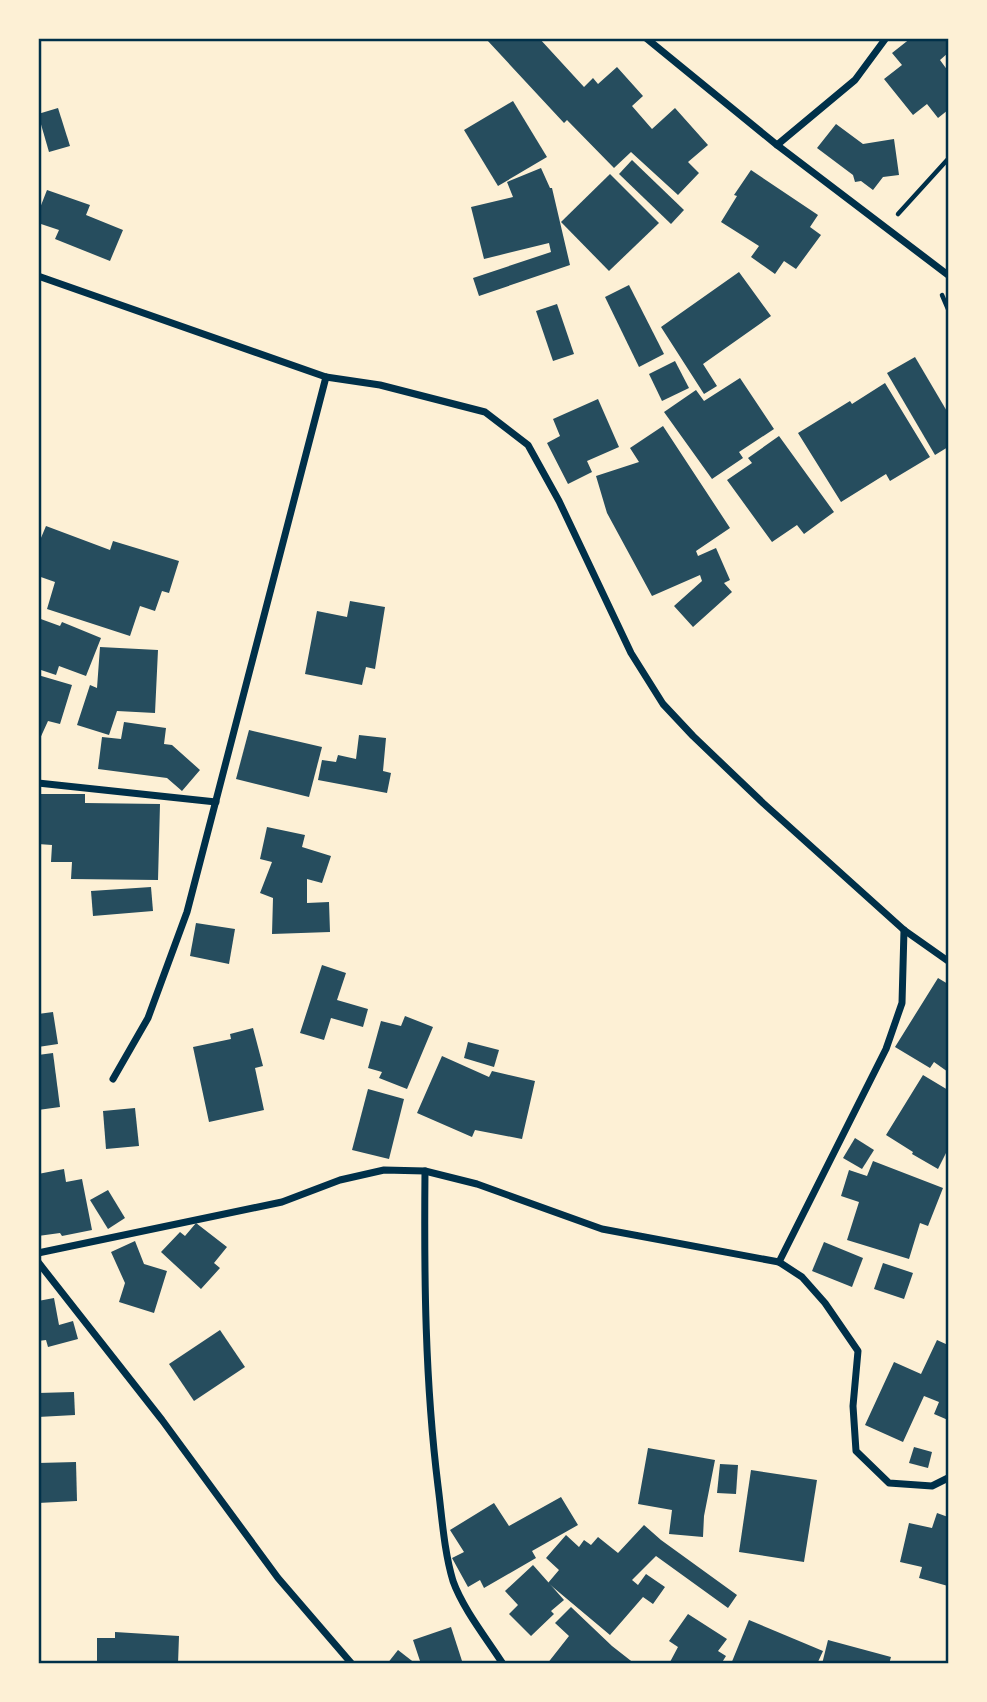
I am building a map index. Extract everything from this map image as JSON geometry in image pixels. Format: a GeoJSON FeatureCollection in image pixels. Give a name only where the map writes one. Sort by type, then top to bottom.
{"type":"FeatureCollection","features":[{"type":"Feature","properties":{"kind":"street"},"geometry":{"type":"LineString","coordinates":[[646,38],[777,145],[948,275]]}},
{"type":"Feature","properties":{"kind":"street"},"geometry":{"type":"LineString","coordinates":[[777,145],[855,80],[886,38]]}},
{"type":"Feature","properties":{"kind":"street"},"geometry":{"type":"LineString","coordinates":[[38,276],[326,377],[380,385],[485,412],[528,445],[559,501],[631,653],[663,704],[763,803],[904,930],[948,961]]}},
{"type":"Feature","properties":{"kind":"street"},"geometry":{"type":"LineString","coordinates":[[113,1079],[148,1018],[187,912],[326,377]]}},
{"type":"Feature","properties":{"kind":"street"},"geometry":{"type":"LineString","coordinates":[[38,782],[216,802]]}},
{"type":"Feature","properties":{"kind":"street"},"geometry":{"type":"LineString","coordinates":[[779,1262],[886,1049],[902,1003],[904,930]]}},
{"type":"Feature","properties":{"kind":"street"},"geometry":{"type":"LineString","coordinates":[[38,1253],[282,1202],[340,1180],[384,1170],[425,1171],[477,1184],[602,1229],[779,1262],[802,1277],[810,1286],[858,1351],[853,1406],[856,1451],[889,1483],[932,1486],[948,1478]]}},
{"type":"Feature","properties":{"kind":"street"},"geometry":{"type":"LineString","coordinates":[[425,1171],[425,1325],[432,1433],[444,1538],[454,1582],[503,1664]]}},
{"type":"Feature","properties":{"kind":"street"},"geometry":{"type":"LineString","coordinates":[[38,1262],[162,1420],[278,1578],[352,1664]]}},
{"type":"Feature","properties":{"kind":"path"},"geometry":{"type":"LineString","coordinates":[[885,228],[948,159]]}},
{"type":"Feature","properties":{"kind":"building"},"geometry":{"type":"Polygon","coordinates":[[[539,38],[584,87],[593,78],[598,84],[617,67],[643,96],[632,106],[652,129],[675,108],[708,145],[688,162],[699,173],[678,195],[631,152],[614,168],[567,120],[564,123],[487,40],[539,38]]]}},
{"type":"Feature","properties":{"kind":"building"},"geometry":{"type":"Polygon","coordinates":[[[911,38],[948,38],[948,53],[940,60],[948,71],[948,110],[938,118],[927,104],[913,115],[884,79],[902,65],[892,53],[911,38]]]}},
{"type":"Feature","properties":{"kind":"building"},"geometry":{"type":"Polygon","coordinates":[[[513,101],[547,157],[498,186],[464,130],[513,101]]]}},
{"type":"Feature","properties":{"kind":"building"},"geometry":{"type":"Polygon","coordinates":[[[58,108],[70,146],[49,152],[38,114],[58,108]]]}},
{"type":"Feature","properties":{"kind":"building"},"geometry":{"type":"Polygon","coordinates":[[[836,124],[863,144],[894,139],[899,175],[883,177],[873,190],[861,181],[855,182],[853,175],[817,148],[836,124]]]}},
{"type":"Feature","properties":{"kind":"building"},"geometry":{"type":"Polygon","coordinates":[[[632,160],[684,210],[671,224],[619,174],[632,160]]]}},
{"type":"Feature","properties":{"kind":"building"},"geometry":{"type":"Polygon","coordinates":[[[541,168],[552,188],[570,265],[479,296],[473,278],[551,252],[549,243],[484,259],[471,207],[513,197],[507,182],[541,168]]]}},
{"type":"Feature","properties":{"kind":"building"},"geometry":{"type":"Polygon","coordinates":[[[751,170],[818,215],[810,227],[821,235],[796,269],[784,261],[775,274],[751,257],[759,246],[721,222],[737,196],[734,195],[751,170]]]}},
{"type":"Feature","properties":{"kind":"building"},"geometry":{"type":"Polygon","coordinates":[[[610,174],[659,223],[609,271],[561,222],[610,174]]]}},
{"type":"Feature","properties":{"kind":"building"},"geometry":{"type":"Polygon","coordinates":[[[47,190],[90,205],[86,215],[123,230],[110,261],[55,239],[59,230],[38,223],[38,213],[47,190]]]}},
{"type":"Feature","properties":{"kind":"building"},"geometry":{"type":"Polygon","coordinates":[[[739,272],[771,316],[703,364],[717,386],[704,394],[661,327],[739,272]]]}},
{"type":"Feature","properties":{"kind":"building"},"geometry":{"type":"Polygon","coordinates":[[[629,285],[664,354],[639,367],[605,297],[629,285]]]}},
{"type":"Feature","properties":{"kind":"building"},"geometry":{"type":"Polygon","coordinates":[[[557,304],[574,354],[553,361],[536,311],[557,304]]]}},
{"type":"Feature","properties":{"kind":"building"},"geometry":{"type":"Polygon","coordinates":[[[915,357],[948,413],[948,447],[935,455],[887,373],[915,357]]]}},
{"type":"Feature","properties":{"kind":"building"},"geometry":{"type":"Polygon","coordinates":[[[675,361],[689,388],[662,401],[649,374],[675,361]]]}},
{"type":"Feature","properties":{"kind":"building"},"geometry":{"type":"Polygon","coordinates":[[[740,378],[774,429],[739,452],[743,458],[712,479],[664,412],[696,390],[704,401],[740,378]]]}},
{"type":"Feature","properties":{"kind":"building"},"geometry":{"type":"Polygon","coordinates":[[[885,383],[930,457],[890,481],[886,474],[841,502],[798,433],[885,383]]]}},
{"type":"Feature","properties":{"kind":"building"},"geometry":{"type":"Polygon","coordinates":[[[598,399],[619,447],[587,461],[592,472],[568,484],[547,443],[560,436],[553,419],[598,399]]]}},
{"type":"Feature","properties":{"kind":"building"},"geometry":{"type":"Polygon","coordinates":[[[663,426],[730,528],[696,551],[698,556],[716,548],[730,580],[724,583],[732,592],[693,627],[674,606],[702,581],[700,575],[652,596],[607,513],[596,476],[639,462],[630,448],[663,426]]]}},
{"type":"Feature","properties":{"kind":"building"},"geometry":{"type":"Polygon","coordinates":[[[779,436],[834,512],[804,534],[797,525],[772,542],[727,480],[752,463],[748,458],[779,436]]]}},
{"type":"Feature","properties":{"kind":"building"},"geometry":{"type":"Polygon","coordinates":[[[46,526],[110,550],[113,541],[179,561],[169,593],[162,591],[155,611],[140,606],[130,636],[47,609],[55,582],[38,576],[38,545],[46,526]]]}},
{"type":"Feature","properties":{"kind":"building"},"geometry":{"type":"Polygon","coordinates":[[[350,601],[385,607],[375,669],[366,667],[362,685],[305,674],[317,611],[347,617],[350,601]]]}},
{"type":"Feature","properties":{"kind":"building"},"geometry":{"type":"Polygon","coordinates":[[[38,618],[60,626],[62,622],[101,638],[86,676],[59,666],[56,675],[38,669],[38,618]]]}},
{"type":"Feature","properties":{"kind":"building"},"geometry":{"type":"Polygon","coordinates":[[[100,647],[158,650],[155,713],[117,711],[109,735],[77,725],[90,685],[97,688],[100,647]]]}},
{"type":"Feature","properties":{"kind":"building"},"geometry":{"type":"Polygon","coordinates":[[[38,675],[72,685],[60,724],[48,721],[38,743],[38,675]]]}},
{"type":"Feature","properties":{"kind":"building"},"geometry":{"type":"Polygon","coordinates":[[[124,722],[166,728],[164,744],[172,745],[200,770],[182,791],[167,778],[98,769],[102,737],[121,739],[124,722]]]}},
{"type":"Feature","properties":{"kind":"building"},"geometry":{"type":"Polygon","coordinates":[[[249,730],[322,747],[309,797],[236,779],[249,730]]]}},
{"type":"Feature","properties":{"kind":"building"},"geometry":{"type":"Polygon","coordinates":[[[359,735],[386,738],[383,771],[391,773],[387,793],[318,780],[322,760],[336,762],[338,755],[356,759],[359,735]]]}},
{"type":"Feature","properties":{"kind":"building"},"geometry":{"type":"Polygon","coordinates":[[[38,794],[85,794],[85,803],[160,804],[158,880],[71,879],[72,862],[51,862],[52,845],[38,844],[38,794]]]}},
{"type":"Feature","properties":{"kind":"building"},"geometry":{"type":"Polygon","coordinates":[[[267,827],[305,835],[302,847],[331,856],[322,883],[307,879],[307,903],[329,902],[330,932],[272,934],[273,898],[260,893],[272,862],[260,859],[267,827]]]}},
{"type":"Feature","properties":{"kind":"building"},"geometry":{"type":"Polygon","coordinates":[[[151,887],[153,911],[93,916],[91,891],[151,887]]]}},
{"type":"Feature","properties":{"kind":"building"},"geometry":{"type":"Polygon","coordinates":[[[196,923],[235,929],[229,964],[190,956],[196,923]]]}},
{"type":"Feature","properties":{"kind":"building"},"geometry":{"type":"Polygon","coordinates":[[[322,965],[346,973],[337,1000],[368,1009],[363,1027],[331,1018],[324,1040],[300,1033],[322,965]]]}},
{"type":"Feature","properties":{"kind":"building"},"geometry":{"type":"Polygon","coordinates":[[[938,978],[948,984],[948,1072],[934,1062],[930,1068],[895,1047],[938,978]]]}},
{"type":"Feature","properties":{"kind":"building"},"geometry":{"type":"Polygon","coordinates":[[[53,1012],[58,1044],[38,1047],[38,1014],[53,1012]]]}},
{"type":"Feature","properties":{"kind":"building"},"geometry":{"type":"Polygon","coordinates":[[[405,1016],[433,1027],[407,1089],[379,1078],[382,1072],[368,1068],[381,1021],[401,1026],[405,1016]]]}},
{"type":"Feature","properties":{"kind":"building"},"geometry":{"type":"Polygon","coordinates":[[[253,1028],[263,1066],[255,1068],[264,1110],[209,1122],[193,1047],[231,1039],[230,1034],[253,1028]]]}},
{"type":"Feature","properties":{"kind":"building"},"geometry":{"type":"Polygon","coordinates":[[[468,1042],[499,1050],[494,1067],[464,1058],[468,1042]]]}},
{"type":"Feature","properties":{"kind":"building"},"geometry":{"type":"Polygon","coordinates":[[[53,1053],[60,1107],[38,1110],[38,1055],[53,1053]]]}},
{"type":"Feature","properties":{"kind":"building"},"geometry":{"type":"Polygon","coordinates":[[[442,1056],[489,1077],[492,1071],[535,1081],[522,1139],[475,1130],[472,1137],[417,1113],[442,1056]]]}},
{"type":"Feature","properties":{"kind":"building"},"geometry":{"type":"Polygon","coordinates":[[[923,1075],[948,1090],[948,1149],[938,1169],[886,1135],[923,1075]]]}},
{"type":"Feature","properties":{"kind":"building"},"geometry":{"type":"Polygon","coordinates":[[[368,1089],[404,1099],[389,1159],[352,1150],[368,1089]]]}},
{"type":"Feature","properties":{"kind":"building"},"geometry":{"type":"Polygon","coordinates":[[[135,1108],[139,1146],[106,1149],[103,1111],[135,1108]]]}},
{"type":"Feature","properties":{"kind":"building"},"geometry":{"type":"Polygon","coordinates":[[[855,1138],[874,1150],[862,1169],[843,1158],[855,1138]]]}},
{"type":"Feature","properties":{"kind":"building"},"geometry":{"type":"Polygon","coordinates":[[[873,1161],[943,1188],[928,1226],[920,1223],[909,1259],[847,1240],[859,1202],[841,1196],[849,1170],[867,1176],[873,1161]]]}},
{"type":"Feature","properties":{"kind":"building"},"geometry":{"type":"Polygon","coordinates":[[[64,1169],[66,1182],[82,1179],[92,1230],[62,1236],[60,1233],[38,1236],[38,1174],[64,1169]]]}},
{"type":"Feature","properties":{"kind":"building"},"geometry":{"type":"Polygon","coordinates":[[[108,1190],[125,1218],[108,1229],[90,1200],[108,1190]]]}},
{"type":"Feature","properties":{"kind":"building"},"geometry":{"type":"Polygon","coordinates":[[[196,1223],[227,1247],[214,1263],[220,1268],[201,1289],[161,1252],[180,1232],[185,1236],[196,1223]]]}},
{"type":"Feature","properties":{"kind":"building"},"geometry":{"type":"Polygon","coordinates":[[[135,1241],[144,1264],[167,1271],[154,1313],[119,1302],[125,1283],[111,1252],[135,1241]]]}},
{"type":"Feature","properties":{"kind":"building"},"geometry":{"type":"Polygon","coordinates":[[[824,1242],[863,1258],[852,1287],[812,1271],[824,1242]]]}},
{"type":"Feature","properties":{"kind":"building"},"geometry":{"type":"Polygon","coordinates":[[[883,1263],[913,1273],[904,1299],[874,1289],[883,1263]]]}},
{"type":"Feature","properties":{"kind":"building"},"geometry":{"type":"Polygon","coordinates":[[[54,1298],[59,1325],[73,1321],[78,1339],[48,1347],[46,1340],[38,1341],[38,1301],[54,1298]]]}},
{"type":"Feature","properties":{"kind":"building"},"geometry":{"type":"Polygon","coordinates":[[[220,1330],[245,1367],[194,1401],[169,1364],[220,1330]]]}},
{"type":"Feature","properties":{"kind":"building"},"geometry":{"type":"Polygon","coordinates":[[[937,1340],[948,1345],[948,1420],[934,1414],[939,1402],[924,1396],[903,1442],[865,1425],[894,1362],[921,1374],[937,1340]]]}},
{"type":"Feature","properties":{"kind":"building"},"geometry":{"type":"Polygon","coordinates":[[[74,1392],[75,1415],[38,1417],[38,1393],[74,1392]]]}},
{"type":"Feature","properties":{"kind":"building"},"geometry":{"type":"Polygon","coordinates":[[[914,1447],[932,1452],[928,1468],[909,1463],[914,1447]]]}},
{"type":"Feature","properties":{"kind":"building"},"geometry":{"type":"Polygon","coordinates":[[[648,1448],[715,1460],[704,1516],[703,1537],[669,1534],[672,1510],[638,1504],[648,1448]]]}},
{"type":"Feature","properties":{"kind":"building"},"geometry":{"type":"Polygon","coordinates":[[[76,1462],[77,1501],[38,1503],[38,1463],[76,1462]]]}},
{"type":"Feature","properties":{"kind":"building"},"geometry":{"type":"Polygon","coordinates":[[[720,1464],[738,1465],[736,1494],[717,1493],[720,1464]]]}},
{"type":"Feature","properties":{"kind":"building"},"geometry":{"type":"Polygon","coordinates":[[[751,1470],[817,1480],[804,1562],[739,1552],[751,1470]]]}},
{"type":"Feature","properties":{"kind":"building"},"geometry":{"type":"Polygon","coordinates":[[[561,1497],[578,1525],[532,1551],[536,1558],[484,1588],[480,1580],[468,1587],[452,1558],[464,1552],[450,1530],[494,1503],[509,1526],[561,1497]]]}},
{"type":"Feature","properties":{"kind":"building"},"geometry":{"type":"Polygon","coordinates":[[[937,1513],[948,1517],[948,1586],[919,1578],[922,1567],[900,1562],[909,1523],[932,1528],[937,1513]]]}},
{"type":"Feature","properties":{"kind":"building"},"geometry":{"type":"Polygon","coordinates":[[[644,1525],[737,1595],[728,1608],[656,1556],[632,1580],[638,1585],[646,1574],[665,1587],[653,1604],[643,1597],[610,1635],[548,1583],[559,1570],[546,1558],[566,1535],[579,1547],[584,1540],[591,1545],[598,1537],[618,1553],[644,1525]]]}},
{"type":"Feature","properties":{"kind":"building"},"geometry":{"type":"Polygon","coordinates":[[[533,1565],[564,1600],[551,1611],[554,1614],[531,1636],[509,1614],[518,1605],[505,1591],[533,1565]]]}},
{"type":"Feature","properties":{"kind":"building"},"geometry":{"type":"Polygon","coordinates":[[[571,1607],[635,1664],[547,1664],[569,1636],[555,1623],[571,1607]]]}},
{"type":"Feature","properties":{"kind":"building"},"geometry":{"type":"Polygon","coordinates":[[[688,1614],[727,1639],[718,1651],[726,1656],[721,1664],[670,1662],[678,1647],[669,1641],[688,1614]]]}},
{"type":"Feature","properties":{"kind":"building"},"geometry":{"type":"Polygon","coordinates":[[[749,1620],[823,1651],[817,1664],[731,1664],[749,1620]]]}},
{"type":"Feature","properties":{"kind":"building"},"geometry":{"type":"Polygon","coordinates":[[[451,1627],[463,1664],[421,1664],[413,1640],[451,1627]]]}},
{"type":"Feature","properties":{"kind":"building"},"geometry":{"type":"Polygon","coordinates":[[[115,1632],[179,1636],[178,1664],[97,1664],[97,1638],[115,1638],[115,1632]]]}},
{"type":"Feature","properties":{"kind":"building"},"geometry":{"type":"Polygon","coordinates":[[[828,1640],[891,1657],[889,1664],[822,1664],[828,1640]]]}},
{"type":"Feature","properties":{"kind":"building"},"geometry":{"type":"Polygon","coordinates":[[[398,1650],[416,1664],[387,1664],[398,1650]]]}}]}
